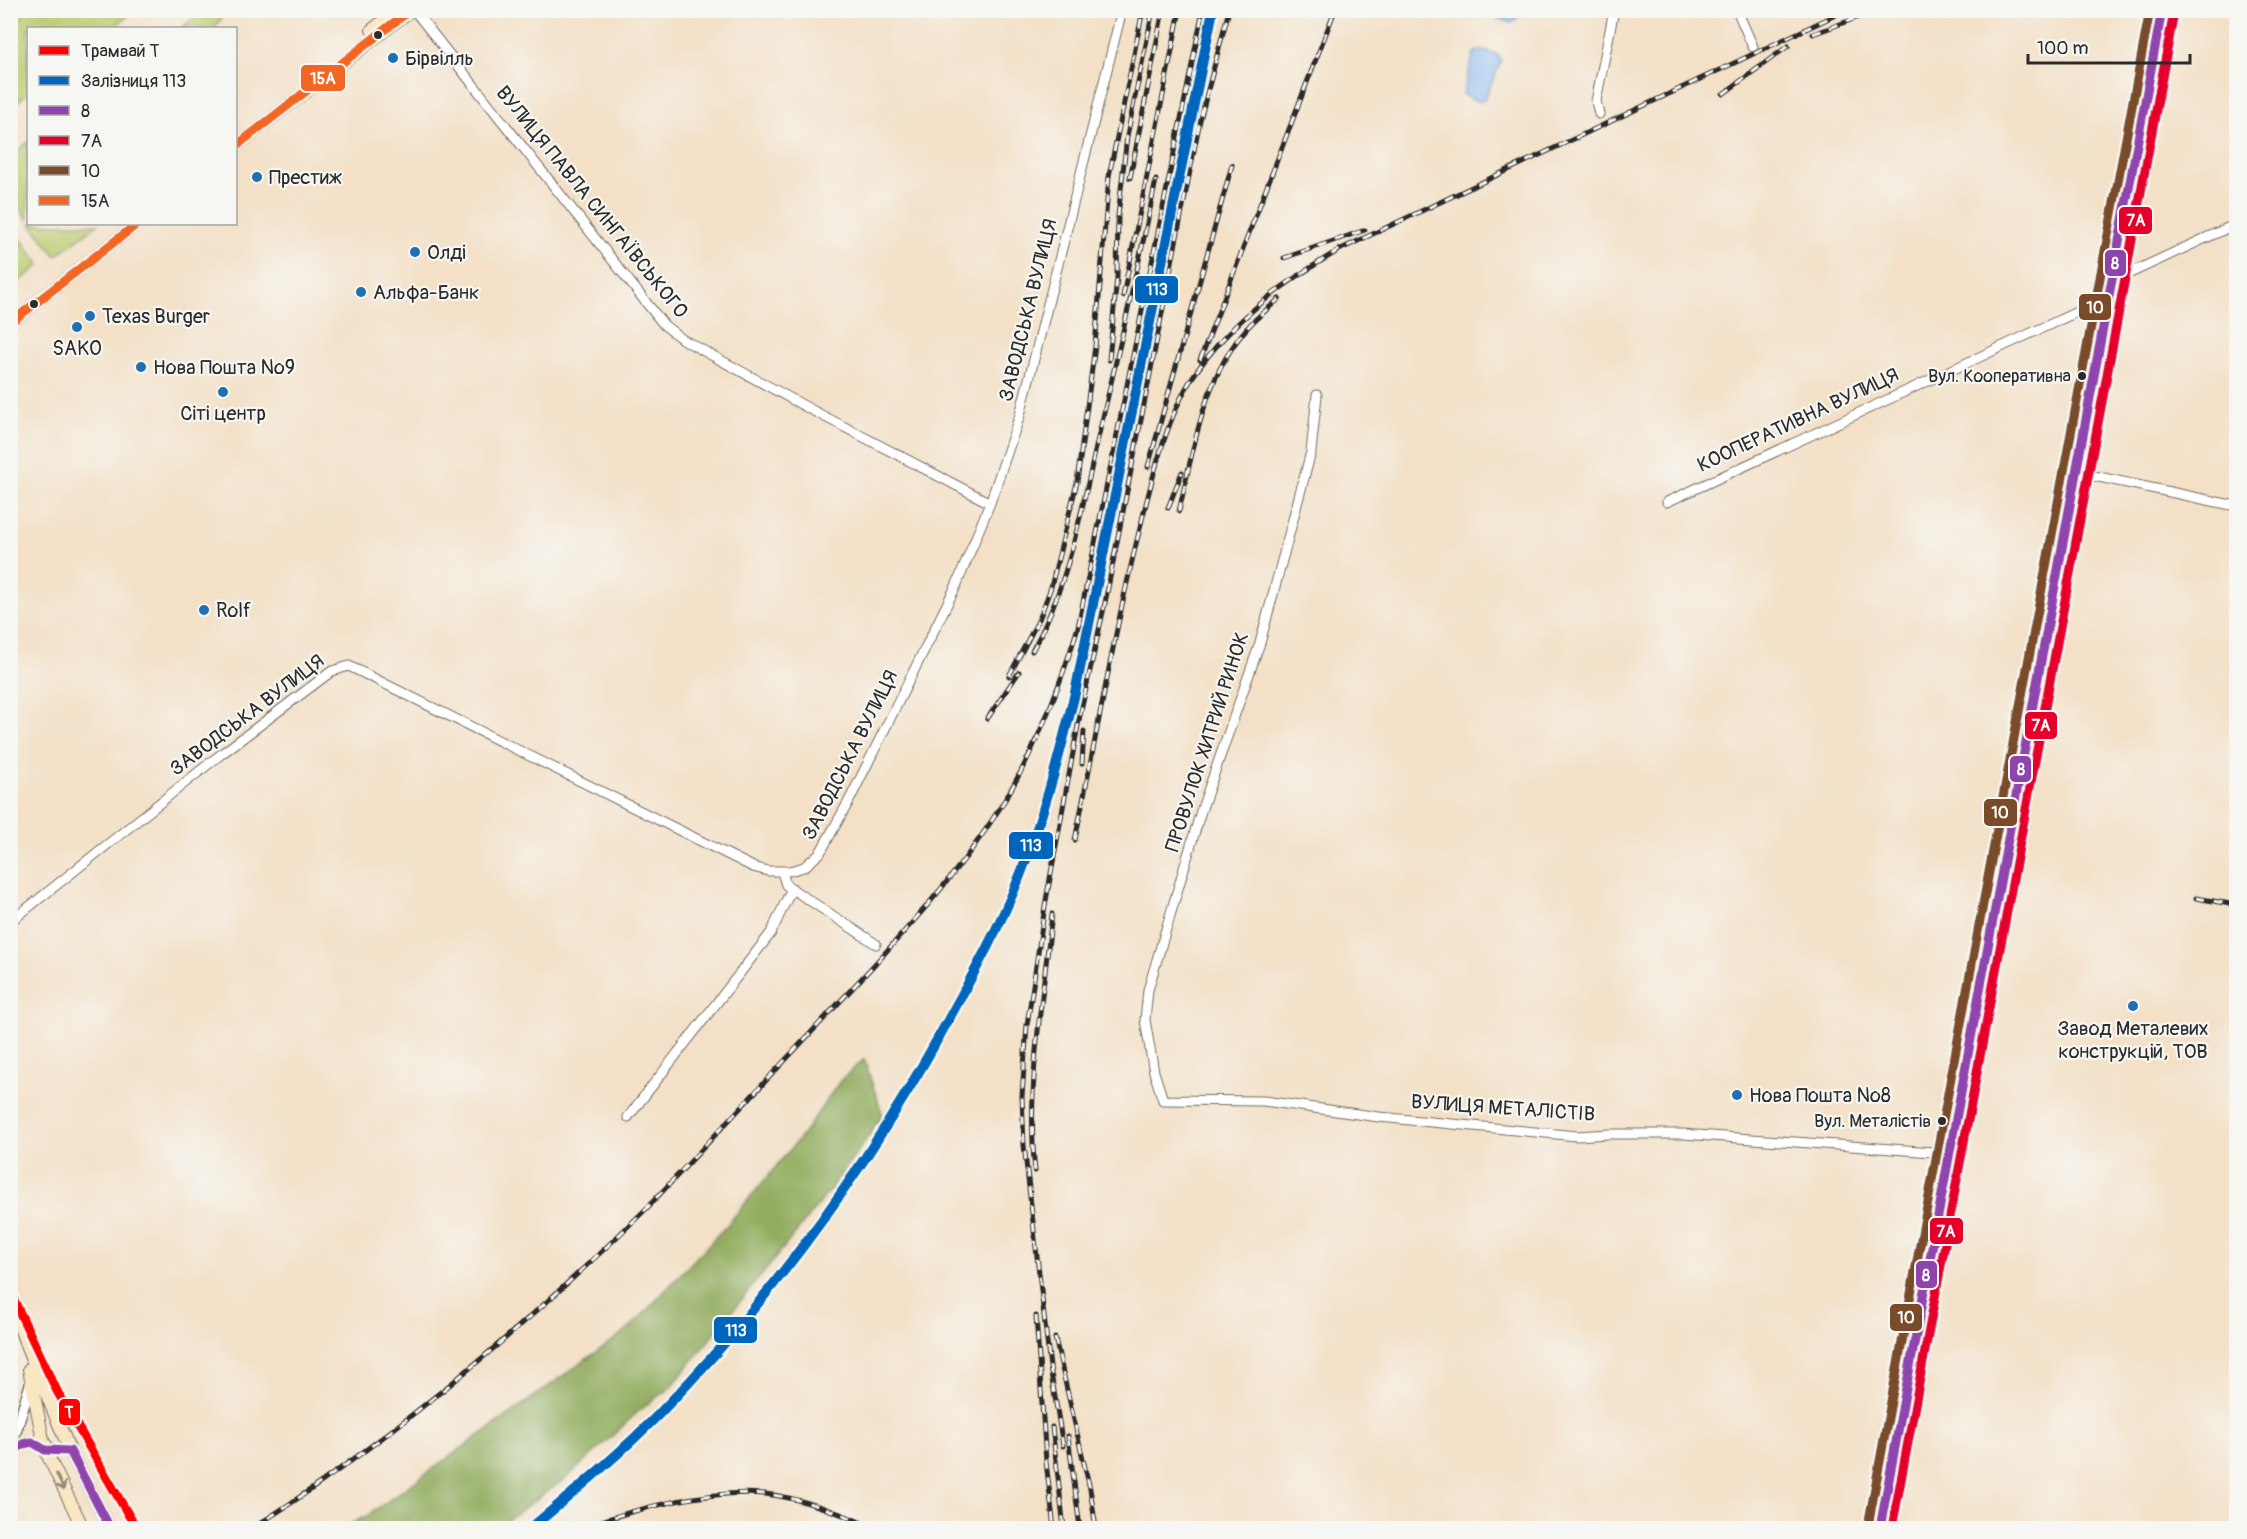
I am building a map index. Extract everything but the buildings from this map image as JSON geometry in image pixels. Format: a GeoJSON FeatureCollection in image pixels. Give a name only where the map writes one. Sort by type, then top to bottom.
{"type":"FeatureCollection","features":[{"type":"Feature","properties":{"kind":"main road"},"geometry":{"type":"LineString","coordinates":[[237,136],[397,10]]}},
{"type":"Feature","properties":{"kind":"main road"},"geometry":{"type":"LineString","coordinates":[[237,146],[413,10]]}},
{"type":"Feature","properties":{"kind":"main road"},"geometry":{"type":"LineString","coordinates":[[1880,1528],[1947,1153],[2113,281],[2162,10]]}},
{"type":"Feature","properties":{"kind":"main road"},"geometry":{"type":"LineString","coordinates":[[10,313],[124,225]]}},
{"type":"Feature","properties":{"kind":"main road"},"geometry":{"type":"LineString","coordinates":[[10,322],[136,225]]}},
{"type":"Feature","properties":{"kind":"main road"},"geometry":{"type":"LineString","coordinates":[[10,1300],[69,1451],[110,1528]]}},
{"type":"Feature","properties":{"kind":"main road"},"geometry":{"type":"LineString","coordinates":[[10,1319],[32,1379]]}},
{"type":"Feature","properties":{"kind":"main road"},"geometry":{"type":"LineString","coordinates":[[27,1347],[45,1450],[83,1528]]}},
{"type":"Feature","properties":{"kind":"main road"},"geometry":{"type":"LineString","coordinates":[[45,1450],[50,1402]]}},
{"type":"Feature","properties":{"kind":"main road"},"geometry":{"type":"LineString","coordinates":[[45,1450],[69,1451]]}},
{"type":"Feature","properties":{"kind":"street","name":"ВУЛИЦЯ ПАВЛА СИНГАЇВСЬКОГО"},"geometry":{"type":"LineString","coordinates":[[413,10],[664,325],[703,351],[990,503]]}},
{"type":"Feature","properties":{"kind":"street","name":"ЗАВОДСЬКА ВУЛИЦЯ"},"geometry":{"type":"LineString","coordinates":[[10,922],[220,755],[332,671],[349,666],[753,867],[782,872],[804,867],[815,859],[849,801],[957,584],[990,503],[1020,415],[1122,10]]}},
{"type":"Feature","properties":{"kind":"street"},"geometry":{"type":"LineString","coordinates":[[1599,114],[1596,101],[1614,10]]}},
{"type":"Feature","properties":{"kind":"street"},"geometry":{"type":"LineString","coordinates":[[1737,10],[1753,47]]}},
{"type":"Feature","properties":{"kind":"street"},"geometry":{"type":"LineString","coordinates":[[2113,281],[2236,224]]}},
{"type":"Feature","properties":{"kind":"street","name":"КООПЕРАТИВНА ВУЛИЦЯ"},"geometry":{"type":"LineString","coordinates":[[1667,502],[2109,297]]}},
{"type":"Feature","properties":{"kind":"street","name":"ПРОВУЛОК ХИТРИЙ РИНОК"},"geometry":{"type":"LineString","coordinates":[[1163,1100],[1145,1020],[1148,990],[1201,811],[1260,643],[1311,452],[1317,395]]}},
{"type":"Feature","properties":{"kind":"street"},"geometry":{"type":"LineString","coordinates":[[2075,472],[2236,506]]}},
{"type":"Feature","properties":{"kind":"street"},"geometry":{"type":"LineString","coordinates":[[782,872],[786,885],[876,944]]}},
{"type":"Feature","properties":{"kind":"street"},"geometry":{"type":"LineString","coordinates":[[628,1117],[771,933],[792,888]]}},
{"type":"Feature","properties":{"kind":"street","name":"ВУЛИЦЯ МЕТАЛІСТІВ"},"geometry":{"type":"LineString","coordinates":[[1163,1100],[1264,1101],[1379,1117],[1577,1136],[1683,1134],[1947,1153]]}},
{"type":"Feature","properties":{"kind":"street"},"geometry":{"type":"LineString","coordinates":[[10,1449],[32,1379]]}},
{"type":"Feature","properties":{"kind":"street"},"geometry":{"type":"LineString","coordinates":[[10,1455],[23,1443],[32,1441],[45,1450]]}},
{"type":"Feature","properties":{"kind":"green space"},"geometry":{"type":"Polygon","coordinates":[[[24,10],[135,11],[113,27],[27,27],[27,94],[11,107],[11,39],[24,10]]]}},
{"type":"Feature","properties":{"kind":"green space"},"geometry":{"type":"Polygon","coordinates":[[[204,11],[226,11],[216,27],[182,27],[204,11]]]}},
{"type":"Feature","properties":{"kind":"green space"},"geometry":{"type":"Polygon","coordinates":[[[27,143],[27,219],[11,197],[11,156],[27,143]]]}},
{"type":"Feature","properties":{"kind":"green space"},"geometry":{"type":"Polygon","coordinates":[[[32,225],[97,225],[56,256],[32,225]]]}},
{"type":"Feature","properties":{"kind":"green space"},"geometry":{"type":"Polygon","coordinates":[[[11,226],[40,265],[10,288],[11,226]]]}},
{"type":"Feature","properties":{"kind":"green space"},"geometry":{"type":"Polygon","coordinates":[[[864,1059],[883,1116],[830,1190],[672,1386],[641,1409],[570,1475],[497,1528],[343,1528],[368,1515],[630,1328],[728,1224],[804,1133],[840,1081],[864,1059]]]}},
{"type":"Feature","properties":{"kind":"water"},"geometry":{"type":"Polygon","coordinates":[[[1484,11],[1514,11],[1517,19],[1512,23],[1487,15],[1484,11]]]}},
{"type":"Feature","properties":{"kind":"water"},"geometry":{"type":"Polygon","coordinates":[[[1480,50],[1498,55],[1501,62],[1485,98],[1480,102],[1463,94],[1473,55],[1480,50]]]}},
{"type":"Feature","properties":{"kind":"railway"},"geometry":{"type":"LineString","coordinates":[[1009,676],[1040,617],[1051,587],[1077,482],[1095,346],[1109,176],[1143,10]]}},
{"type":"Feature","properties":{"kind":"railway"},"geometry":{"type":"LineString","coordinates":[[1109,360],[1117,277],[1118,216],[1127,136],[1153,10]]}},
{"type":"Feature","properties":{"kind":"railway"},"geometry":{"type":"LineString","coordinates":[[1130,178],[1163,10]]}},
{"type":"Feature","properties":{"kind":"railway"},"geometry":{"type":"LineString","coordinates":[[1123,296],[1180,10]]}},
{"type":"Feature","properties":{"kind":"railway"},"geometry":{"type":"LineString","coordinates":[[253,1528],[306,1493],[408,1418],[506,1338],[600,1253],[646,1209],[903,933],[988,827],[1018,778],[1047,715],[1078,627],[1203,10]]}},
{"type":"Feature","properties":{"kind":"railway"},"geometry":{"type":"LineString","coordinates":[[1063,1446],[1050,1367],[1024,1145],[1022,1096],[1027,1025],[1045,906],[1079,720],[1105,603],[1200,120],[1229,10]]}},
{"type":"Feature","properties":{"kind":"railway"},"geometry":{"type":"LineString","coordinates":[[1200,360],[1335,10]]}},
{"type":"Feature","properties":{"kind":"railway"},"geometry":{"type":"LineString","coordinates":[[1075,840],[1123,600],[1156,465],[1176,408],[1185,391],[1194,375],[1225,337],[1279,289],[1341,249],[1846,10]]}},
{"type":"Feature","properties":{"kind":"railway"},"geometry":{"type":"LineString","coordinates":[[1813,34],[1878,10]]}},
{"type":"Feature","properties":{"kind":"railway"},"geometry":{"type":"LineString","coordinates":[[1723,94],[1788,46]]}},
{"type":"Feature","properties":{"kind":"railway"},"geometry":{"type":"LineString","coordinates":[[1148,467],[1232,165]]}},
{"type":"Feature","properties":{"kind":"railway"},"geometry":{"type":"LineString","coordinates":[[1032,651],[1056,600],[1073,545],[1129,307],[1156,180]]}},
{"type":"Feature","properties":{"kind":"railway"},"geometry":{"type":"LineString","coordinates":[[1284,258],[1365,230]]}},
{"type":"Feature","properties":{"kind":"railway"},"geometry":{"type":"LineString","coordinates":[[1179,511],[1202,414],[1220,368],[1248,327],[1279,299]]}},
{"type":"Feature","properties":{"kind":"railway"},"geometry":{"type":"LineString","coordinates":[[1168,508],[1182,472]]}},
{"type":"Feature","properties":{"kind":"railway"},"geometry":{"type":"LineString","coordinates":[[987,719],[1019,672]]}},
{"type":"Feature","properties":{"kind":"railway"},"geometry":{"type":"LineString","coordinates":[[1082,764],[1084,731]]}},
{"type":"Feature","properties":{"kind":"railway"},"geometry":{"type":"LineString","coordinates":[[2196,898],[2236,905]]}},
{"type":"Feature","properties":{"kind":"railway"},"geometry":{"type":"LineString","coordinates":[[1035,1171],[1034,1075],[1052,914]]}},
{"type":"Feature","properties":{"kind":"railway"},"geometry":{"type":"LineString","coordinates":[[1036,1316],[1046,1462],[1054,1528]]}},
{"type":"Feature","properties":{"kind":"railway"},"geometry":{"type":"LineString","coordinates":[[1055,1338],[1090,1489],[1096,1528]]}},
{"type":"Feature","properties":{"kind":"railway"},"geometry":{"type":"LineString","coordinates":[[1052,1427],[1064,1528]]}},
{"type":"Feature","properties":{"kind":"railway"},"geometry":{"type":"LineString","coordinates":[[1068,1436],[1080,1528]]}},
{"type":"Feature","properties":{"kind":"railway"},"geometry":{"type":"LineString","coordinates":[[580,1528],[671,1502],[743,1493],[779,1496],[807,1503],[874,1528]]}},
{"type":"Feature","properties":{"kind":"tram line","name":"Т"},"geometry":{"type":"LineString","coordinates":[[10,1292],[57,1391],[136,1528]]}},
{"type":"Feature","properties":{"kind":"rail line","name":"113"},"geometry":{"type":"LineString","coordinates":[[531,1528],[613,1458],[660,1413],[702,1369],[780,1276],[851,1179],[916,1077],[974,972],[1009,901],[1042,813],[1075,693],[1213,10]]}},
{"type":"Feature","properties":{"kind":"transit line","name":"15A"},"geometry":{"type":"LineString","coordinates":[[237,145],[410,10]]}},
{"type":"Feature","properties":{"kind":"transit line","name":"10"},"geometry":{"type":"LineString","coordinates":[[1868,1526],[2150,10]]}},
{"type":"Feature","properties":{"kind":"transit line","name":"8"},"geometry":{"type":"LineString","coordinates":[[1880,1528],[2162,10]]}},
{"type":"Feature","properties":{"kind":"transit line","name":"7А"},"geometry":{"type":"LineString","coordinates":[[1892,1528],[2174,12]]}},
{"type":"Feature","properties":{"kind":"transit line","name":"15A"},"geometry":{"type":"LineString","coordinates":[[10,323],[136,225]]}},
{"type":"Feature","properties":{"kind":"transit line","name":"8"},"geometry":{"type":"LineString","coordinates":[[10,1454],[23,1444],[32,1442],[45,1450],[70,1451]]}},
{"type":"Feature","properties":{"kind":"transit line","name":"8"},"geometry":{"type":"LineString","coordinates":[[70,1451],[110,1528]]}},
{"type":"Feature","properties":{"kind":"place","name":"Бірвілль"},"geometry":{"type":"Point","coordinates":[393,58]}},
{"type":"Feature","properties":{"kind":"place","name":"Престиж"},"geometry":{"type":"Point","coordinates":[257,177]}},
{"type":"Feature","properties":{"kind":"place","name":"Олді"},"geometry":{"type":"Point","coordinates":[415,252]}},
{"type":"Feature","properties":{"kind":"place","name":"Альфа-Банк"},"geometry":{"type":"Point","coordinates":[361,292]}},
{"type":"Feature","properties":{"kind":"place","name":"Texas Burger"},"geometry":{"type":"Point","coordinates":[90,316]}},
{"type":"Feature","properties":{"kind":"place","name":"SAKO"},"geometry":{"type":"Point","coordinates":[77,327]}},
{"type":"Feature","properties":{"kind":"place","name":"Нова Пошта №9"},"geometry":{"type":"Point","coordinates":[141,367]}},
{"type":"Feature","properties":{"kind":"place","name":"Вул. Кооперативна"},"geometry":{"type":"Point","coordinates":[2082,376]}},
{"type":"Feature","properties":{"kind":"place","name":"Сіті центр"},"geometry":{"type":"Point","coordinates":[223,392]}},
{"type":"Feature","properties":{"kind":"place","name":"Rolf"},"geometry":{"type":"Point","coordinates":[204,610]}},
{"type":"Feature","properties":{"kind":"place","name":"Завод Металевих конструкцій, ТОВ"},"geometry":{"type":"Point","coordinates":[2133,1006]}},
{"type":"Feature","properties":{"kind":"place","name":"Нова Пошта №8"},"geometry":{"type":"Point","coordinates":[1737,1095]}},
{"type":"Feature","properties":{"kind":"place","name":"Вул. Металістів"},"geometry":{"type":"Point","coordinates":[1942,1121]}}]}
